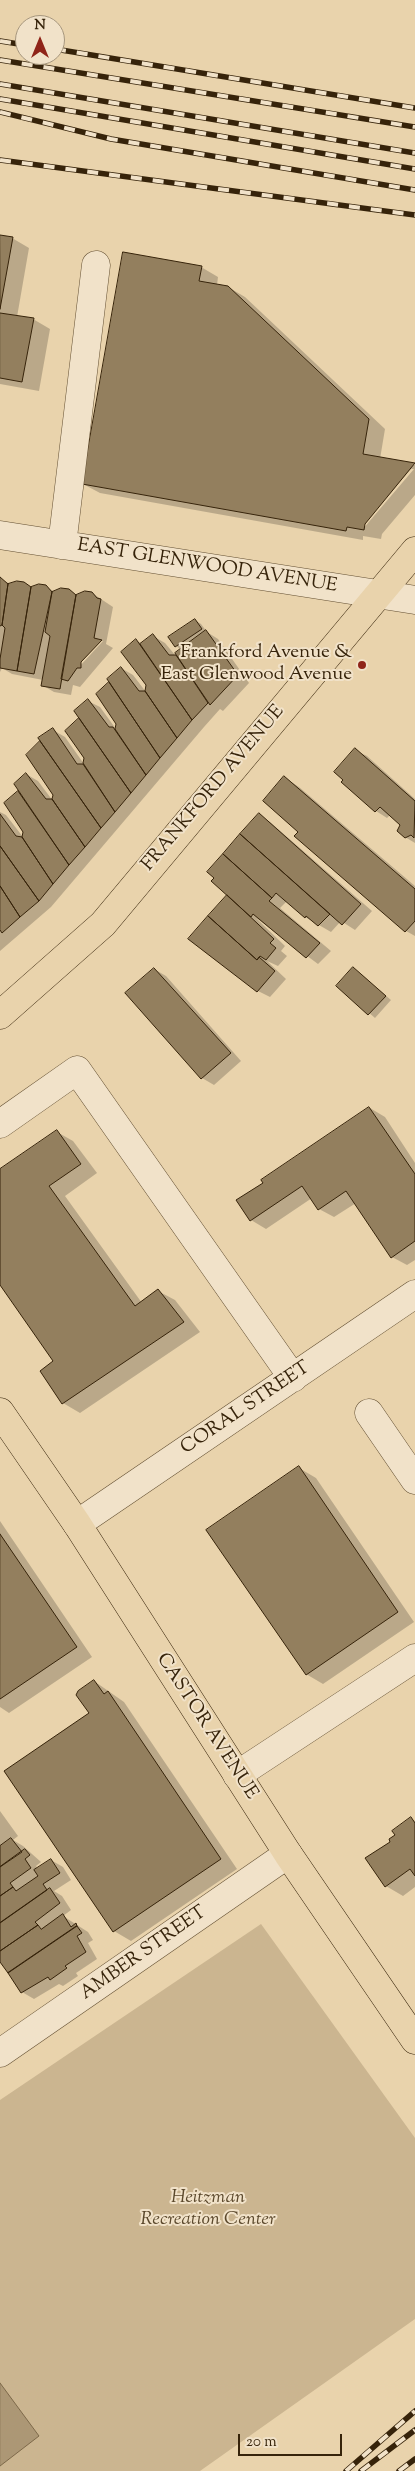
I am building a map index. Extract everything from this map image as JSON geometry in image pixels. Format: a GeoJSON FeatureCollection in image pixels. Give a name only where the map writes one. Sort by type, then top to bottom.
{"type":"FeatureCollection","features":[{"type":"Feature","properties":{"kind":"main road","name":"FRANKFORD AVENUE"},"geometry":{"type":"LineString","coordinates":[[0,1015],[103,924],[377,594],[415,551]]}},
{"type":"Feature","properties":{"kind":"main road","name":"CASTOR AVENUE"},"geometry":{"type":"LineString","coordinates":[[0,1412],[78,1524],[288,1854],[415,2040]]}},
{"type":"Feature","properties":{"kind":"street"},"geometry":{"type":"LineString","coordinates":[[62,545],[96,265]]}},
{"type":"Feature","properties":{"kind":"street","name":"EAST GLENWOOD AVENUE"},"geometry":{"type":"LineString","coordinates":[[0,535],[415,600]]}},
{"type":"Feature","properties":{"kind":"street"},"geometry":{"type":"LineString","coordinates":[[0,1124],[77,1070],[293,1378]]}},
{"type":"Feature","properties":{"kind":"street","name":"CORAL STREET"},"geometry":{"type":"LineString","coordinates":[[78,1524],[415,1294]]}},
{"type":"Feature","properties":{"kind":"street"},"geometry":{"type":"LineString","coordinates":[[369,1413],[415,1480]]}},
{"type":"Feature","properties":{"kind":"street"},"geometry":{"type":"LineString","coordinates":[[237,1775],[415,1658]]}},
{"type":"Feature","properties":{"kind":"street","name":"AMBER STREET"},"geometry":{"type":"LineString","coordinates":[[3,2045],[288,1854]]}},
{"type":"Feature","properties":{"kind":"green space","name":"Heitzman Recreation Center"},"geometry":{"type":"Polygon","coordinates":[[[261,1924],[415,2138],[415,2319],[200,2471],[0,2471],[0,2100],[261,1924]]]}},
{"type":"Feature","properties":{"kind":"shaded area"},"geometry":{"type":"Polygon","coordinates":[[[0,2383],[39,2436],[0,2466],[0,2383]]]}},
{"type":"Feature","properties":{"kind":"building"},"geometry":{"type":"Polygon","coordinates":[[[0,235],[13,237],[0,309],[0,235]]]}},
{"type":"Feature","properties":{"kind":"building"},"geometry":{"type":"Polygon","coordinates":[[[123,252],[202,266],[199,281],[228,286],[369,419],[363,454],[415,463],[365,524],[364,530],[347,527],[346,531],[82,484],[123,252]]]}},
{"type":"Feature","properties":{"kind":"building"},"geometry":{"type":"Polygon","coordinates":[[[0,313],[34,318],[22,382],[0,378],[0,313]]]}},
{"type":"Feature","properties":{"kind":"building"},"geometry":{"type":"Polygon","coordinates":[[[0,577],[8,584],[2,625],[0,626],[0,577]]]}},
{"type":"Feature","properties":{"kind":"building"},"geometry":{"type":"Polygon","coordinates":[[[17,581],[24,582],[31,587],[17,671],[0,668],[0,659],[5,628],[2,625],[8,584],[17,581]]]}},
{"type":"Feature","properties":{"kind":"building"},"geometry":{"type":"Polygon","coordinates":[[[39,584],[46,585],[52,592],[34,674],[17,671],[31,587],[39,584]]]}},
{"type":"Feature","properties":{"kind":"building"},"geometry":{"type":"Polygon","coordinates":[[[61,588],[69,589],[76,595],[60,689],[41,686],[50,636],[45,632],[52,592],[61,588]]]}},
{"type":"Feature","properties":{"kind":"building"},"geometry":{"type":"Polygon","coordinates":[[[85,591],[92,592],[97,598],[101,599],[94,638],[102,640],[81,662],[81,668],[77,668],[68,681],[61,679],[76,595],[85,591]]]}},
{"type":"Feature","properties":{"kind":"building"},"geometry":{"type":"Polygon","coordinates":[[[195,619],[202,629],[175,647],[168,637],[195,619]]]}},
{"type":"Feature","properties":{"kind":"building"},"geometry":{"type":"Polygon","coordinates":[[[206,630],[238,675],[210,705],[175,653],[206,630]]]}},
{"type":"Feature","properties":{"kind":"building"},"geometry":{"type":"Polygon","coordinates":[[[153,634],[169,655],[176,655],[208,703],[192,720],[140,644],[153,634]]]}},
{"type":"Feature","properties":{"kind":"building"},"geometry":{"type":"Polygon","coordinates":[[[136,639],[192,720],[177,738],[145,691],[146,685],[121,652],[136,639]]]}},
{"type":"Feature","properties":{"kind":"building"},"geometry":{"type":"Polygon","coordinates":[[[121,667],[139,691],[145,691],[177,738],[160,758],[107,679],[121,667]]]}},
{"type":"Feature","properties":{"kind":"building"},"geometry":{"type":"Polygon","coordinates":[[[109,682],[160,758],[146,775],[115,729],[116,724],[96,694],[109,682]]]}},
{"type":"Feature","properties":{"kind":"building"},"geometry":{"type":"Polygon","coordinates":[[[88,699],[109,727],[113,727],[146,775],[131,793],[74,711],[88,699]]]}},
{"type":"Feature","properties":{"kind":"building"},"geometry":{"type":"Polygon","coordinates":[[[79,718],[131,793],[115,812],[83,763],[84,758],[65,731],[79,718]]]}},
{"type":"Feature","properties":{"kind":"building"},"geometry":{"type":"Polygon","coordinates":[[[53,728],[77,764],[83,764],[115,812],[101,828],[38,738],[53,728]]]}},
{"type":"Feature","properties":{"kind":"building"},"geometry":{"type":"Polygon","coordinates":[[[40,741],[101,828],[85,847],[52,799],[53,795],[26,755],[40,741]]]}},
{"type":"Feature","properties":{"kind":"building"},"geometry":{"type":"Polygon","coordinates":[[[355,748],[415,801],[414,838],[411,835],[405,838],[397,831],[400,825],[380,807],[375,812],[341,782],[343,780],[334,772],[355,748]]]}},
{"type":"Feature","properties":{"kind":"building"},"geometry":{"type":"Polygon","coordinates":[[[26,773],[46,799],[52,799],[85,847],[69,865],[14,784],[26,773]]]}},
{"type":"Feature","properties":{"kind":"building"},"geometry":{"type":"Polygon","coordinates":[[[284,776],[415,889],[415,921],[405,932],[294,836],[298,832],[263,801],[284,776]]]}},
{"type":"Feature","properties":{"kind":"building"},"geometry":{"type":"Polygon","coordinates":[[[18,791],[69,865],[53,884],[22,837],[23,832],[4,803],[18,791]]]}},
{"type":"Feature","properties":{"kind":"building"},"geometry":{"type":"Polygon","coordinates":[[[259,813],[361,904],[342,925],[240,834],[259,813]]]}},
{"type":"Feature","properties":{"kind":"building"},"geometry":{"type":"Polygon","coordinates":[[[0,814],[16,836],[22,837],[53,884],[39,901],[0,846],[0,814]]]}},
{"type":"Feature","properties":{"kind":"building"},"geometry":{"type":"Polygon","coordinates":[[[240,834],[330,914],[318,926],[306,916],[305,918],[276,893],[272,898],[223,854],[240,834]]]}},
{"type":"Feature","properties":{"kind":"building"},"geometry":{"type":"Polygon","coordinates":[[[0,846],[39,901],[20,917],[0,886],[0,846]]]}},
{"type":"Feature","properties":{"kind":"building"},"geometry":{"type":"Polygon","coordinates":[[[223,854],[272,898],[269,901],[320,943],[306,958],[253,914],[251,917],[211,881],[214,878],[207,872],[223,854]]]}},
{"type":"Feature","properties":{"kind":"building"},"geometry":{"type":"Polygon","coordinates":[[[0,886],[20,917],[2,933],[0,930],[0,886]]]}},
{"type":"Feature","properties":{"kind":"building"},"geometry":{"type":"Polygon","coordinates":[[[227,895],[274,939],[270,943],[276,948],[266,960],[260,956],[257,960],[208,916],[227,895]]]}},
{"type":"Feature","properties":{"kind":"building"},"geometry":{"type":"Polygon","coordinates":[[[208,916],[257,960],[259,957],[275,971],[257,992],[188,939],[208,916]]]}},
{"type":"Feature","properties":{"kind":"building"},"geometry":{"type":"Polygon","coordinates":[[[353,967],[386,996],[368,1015],[336,986],[353,967]]]}},
{"type":"Feature","properties":{"kind":"building"},"geometry":{"type":"Polygon","coordinates":[[[154,968],[231,1053],[201,1079],[125,993],[154,968]]]}},
{"type":"Feature","properties":{"kind":"building"},"geometry":{"type":"Polygon","coordinates":[[[369,1107],[415,1174],[415,1241],[391,1258],[346,1191],[318,1210],[302,1186],[250,1221],[236,1200],[263,1183],[261,1180],[369,1107]]]}},
{"type":"Feature","properties":{"kind":"building"},"geometry":{"type":"Polygon","coordinates":[[[57,1130],[81,1164],[49,1186],[135,1306],[158,1289],[184,1322],[62,1404],[40,1371],[53,1361],[0,1285],[0,1169],[57,1130]]]}},
{"type":"Feature","properties":{"kind":"building"},"geometry":{"type":"Polygon","coordinates":[[[299,1466],[398,1612],[306,1675],[206,1530],[299,1466]]]}},
{"type":"Feature","properties":{"kind":"building"},"geometry":{"type":"Polygon","coordinates":[[[0,1534],[77,1647],[0,1699],[0,1534]]]}},
{"type":"Feature","properties":{"kind":"building"},"geometry":{"type":"Polygon","coordinates":[[[94,1680],[104,1694],[108,1691],[221,1859],[113,1932],[4,1771],[89,1713],[76,1695],[78,1691],[94,1680]]]}},
{"type":"Feature","properties":{"kind":"building"},"geometry":{"type":"Polygon","coordinates":[[[411,1817],[415,1823],[415,1876],[410,1869],[385,1887],[365,1858],[390,1842],[389,1839],[395,1835],[392,1831],[411,1817]]]}},
{"type":"Feature","properties":{"kind":"building"},"geometry":{"type":"Polygon","coordinates":[[[11,1838],[22,1852],[0,1867],[0,1846],[11,1838]]]}},
{"type":"Feature","properties":{"kind":"building"},"geometry":{"type":"Polygon","coordinates":[[[25,1849],[30,1855],[25,1859],[31,1868],[10,1883],[13,1887],[0,1896],[0,1867],[25,1849]]]}},
{"type":"Feature","properties":{"kind":"building"},"geometry":{"type":"Polygon","coordinates":[[[51,1859],[60,1873],[43,1884],[47,1890],[0,1923],[0,1896],[13,1887],[16,1891],[38,1876],[34,1870],[51,1859]]]}},
{"type":"Feature","properties":{"kind":"building"},"geometry":{"type":"Polygon","coordinates":[[[50,1888],[60,1903],[35,1922],[38,1925],[0,1951],[0,1923],[50,1888]]]}},
{"type":"Feature","properties":{"kind":"building"},"geometry":{"type":"Polygon","coordinates":[[[63,1914],[71,1927],[76,1923],[77,1926],[8,1973],[0,1962],[0,1951],[38,1925],[41,1929],[63,1914]]]}},
{"type":"Feature","properties":{"kind":"building"},"geometry":{"type":"Polygon","coordinates":[[[77,1926],[82,1933],[77,1936],[86,1952],[65,1966],[67,1968],[50,1980],[48,1977],[21,1993],[8,1973],[77,1926]]]}},
{"type":"Feature","properties":{"kind":"railway"},"geometry":{"type":"LineString","coordinates":[[0,41],[15,43]]}},
{"type":"Feature","properties":{"kind":"railway"},"geometry":{"type":"LineString","coordinates":[[65,51],[415,108]]}},
{"type":"Feature","properties":{"kind":"railway"},"geometry":{"type":"LineString","coordinates":[[0,60],[415,127]]}},
{"type":"Feature","properties":{"kind":"railway"},"geometry":{"type":"LineString","coordinates":[[0,84],[415,153]]}},
{"type":"Feature","properties":{"kind":"railway"},"geometry":{"type":"LineString","coordinates":[[0,99],[415,169]]}},
{"type":"Feature","properties":{"kind":"railway"},"geometry":{"type":"LineString","coordinates":[[0,112],[111,139],[415,190]]}},
{"type":"Feature","properties":{"kind":"railway"},"geometry":{"type":"LineString","coordinates":[[0,160],[415,215]]}},
{"type":"Feature","properties":{"kind":"railway"},"geometry":{"type":"LineString","coordinates":[[346,2471],[415,2411]]}},
{"type":"Feature","properties":{"kind":"railway"},"geometry":{"type":"LineString","coordinates":[[361,2471],[415,2430]]}},
{"type":"Feature","properties":{"kind":"railway"},"geometry":{"type":"LineString","coordinates":[[399,2471],[415,2459]]}},
{"type":"Feature","properties":{"kind":"place","name":"Frankford Avenue & East Glenwood Avenue"},"geometry":{"type":"Point","coordinates":[362,665]}}]}
